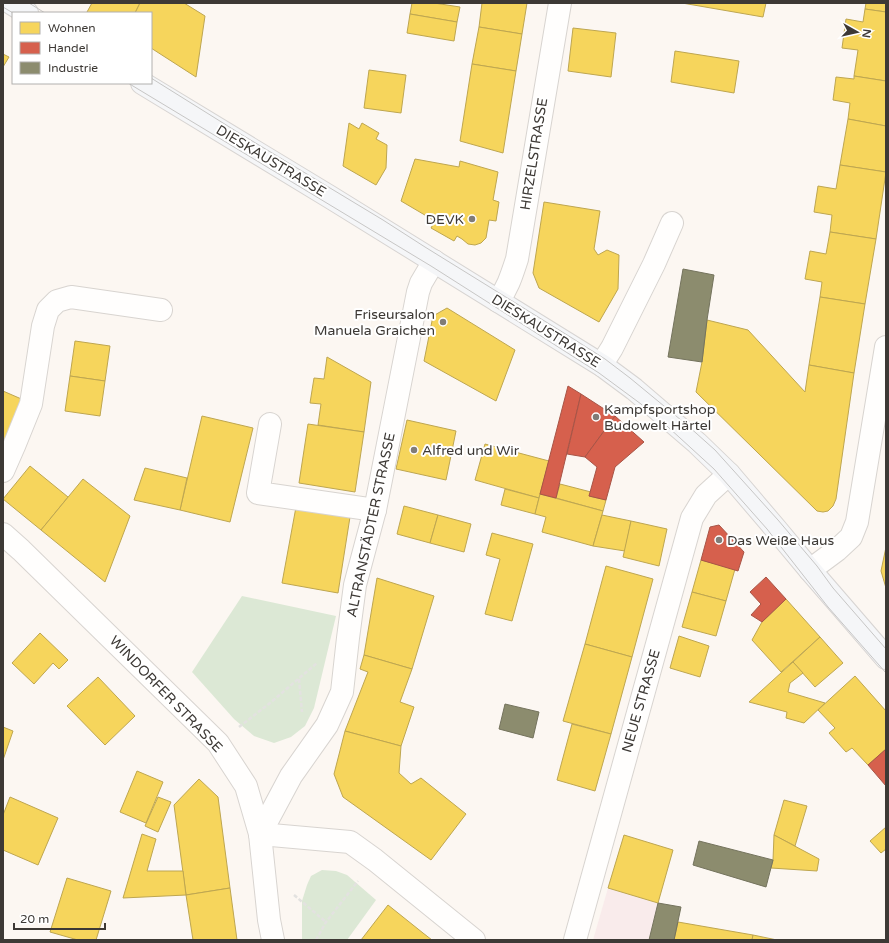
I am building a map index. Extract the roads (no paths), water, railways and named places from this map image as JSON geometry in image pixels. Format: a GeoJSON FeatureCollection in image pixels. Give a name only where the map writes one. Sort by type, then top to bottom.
{"type":"FeatureCollection","features":[{"type":"Feature","properties":{"kind":"main road"},"geometry":{"type":"LineString","coordinates":[[11,3],[26,12]]}},
{"type":"Feature","properties":{"kind":"main road","name":"DIESKAUSTRASSE"},"geometry":{"type":"LineString","coordinates":[[144,84],[330,196],[603,366],[634,389],[697,443],[729,474],[886,658]]}},
{"type":"Feature","properties":{"kind":"street","name":"HIRZELSTRASSE"},"geometry":{"type":"LineString","coordinates":[[498,301],[507,287],[517,259],[560,3]]}},
{"type":"Feature","properties":{"kind":"street"},"geometry":{"type":"LineString","coordinates":[[603,366],[605,359],[654,264],[672,223]]}},
{"type":"Feature","properties":{"kind":"street","name":"ALTRANSTÄDTER STRASSE"},"geometry":{"type":"LineString","coordinates":[[260,834],[291,776],[327,725],[342,692],[355,585],[375,510],[418,292],[434,261]]}},
{"type":"Feature","properties":{"kind":"street"},"geometry":{"type":"LineString","coordinates":[[3,471],[31,404],[43,326],[48,310],[57,301],[71,297],[161,310]]}},
{"type":"Feature","properties":{"kind":"street"},"geometry":{"type":"LineString","coordinates":[[810,570],[837,550],[851,537],[857,522],[886,347]]}},
{"type":"Feature","properties":{"kind":"street"},"geometry":{"type":"LineString","coordinates":[[270,424],[258,493],[375,510]]}},
{"type":"Feature","properties":{"kind":"street","name":"NEUE STRASSE"},"geometry":{"type":"LineString","coordinates":[[575,940],[692,518],[706,495],[729,474]]}},
{"type":"Feature","properties":{"kind":"street","name":"WINDORFER STRASSE"},"geometry":{"type":"LineString","coordinates":[[4,536],[21,550],[218,743],[246,786],[260,834]]}},
{"type":"Feature","properties":{"kind":"street"},"geometry":{"type":"LineString","coordinates":[[273,940],[269,920],[260,834],[350,842],[375,860],[474,940]]}},
{"type":"Feature","properties":{"kind":"tram line"},"geometry":{"type":"LineString","coordinates":[[29,3],[43,12]]}},
{"type":"Feature","properties":{"kind":"tram line"},"geometry":{"type":"LineString","coordinates":[[3,7],[12,12]]}},
{"type":"Feature","properties":{"kind":"tram line"},"geometry":{"type":"LineString","coordinates":[[152,79],[572,338],[605,359],[630,378],[715,450],[778,520],[817,566],[833,588],[886,649]]}},
{"type":"Feature","properties":{"kind":"tram line"},"geometry":{"type":"LineString","coordinates":[[130,84],[431,266],[599,373],[641,404],[714,469],[767,529],[828,607],[886,673]]}},
{"type":"Feature","properties":{"kind":"place","name":"DEVK"},"geometry":{"type":"Point","coordinates":[472,219]}},
{"type":"Feature","properties":{"kind":"place","name":"Friseursalon Manuela Graichen"},"geometry":{"type":"Point","coordinates":[443,322]}},
{"type":"Feature","properties":{"kind":"place","name":"Kampfsportshop Budowelt Härtel"},"geometry":{"type":"Point","coordinates":[596,417]}},
{"type":"Feature","properties":{"kind":"place","name":"Alfred und Wir"},"geometry":{"type":"Point","coordinates":[414,450]}},
{"type":"Feature","properties":{"kind":"place","name":"Das Weiße Haus"},"geometry":{"type":"Point","coordinates":[719,540]}}]}
